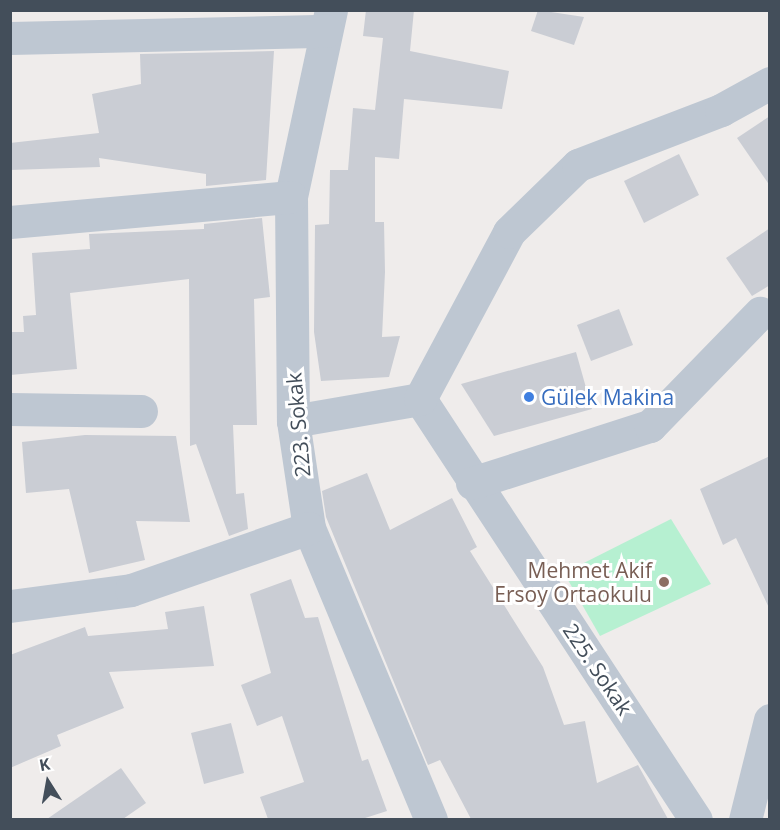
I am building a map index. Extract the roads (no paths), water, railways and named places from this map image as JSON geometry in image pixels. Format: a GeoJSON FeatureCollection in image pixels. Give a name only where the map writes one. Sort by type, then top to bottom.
{"type":"FeatureCollection","features":[{"type":"Feature","properties":{"kind":"street"},"geometry":{"type":"LineString","coordinates":[[10,38],[328,21]]}},
{"type":"Feature","properties":{"kind":"street","name":"223. Sokak"},"geometry":{"type":"LineString","coordinates":[[328,21],[291,197],[293,421],[309,528],[431,819]]}},
{"type":"Feature","properties":{"kind":"street"},"geometry":{"type":"LineString","coordinates":[[293,421],[420,399],[509,232],[578,165],[721,110],[770,83]]}},
{"type":"Feature","properties":{"kind":"street"},"geometry":{"type":"LineString","coordinates":[[10,222],[291,197]]}},
{"type":"Feature","properties":{"kind":"street"},"geometry":{"type":"LineString","coordinates":[[472,483],[650,426],[760,313]]}},
{"type":"Feature","properties":{"kind":"street","name":"225. Sokak"},"geometry":{"type":"LineString","coordinates":[[420,399],[472,483],[696,819]]}},
{"type":"Feature","properties":{"kind":"street"},"geometry":{"type":"LineString","coordinates":[[10,409],[141,411]]}},
{"type":"Feature","properties":{"kind":"street"},"geometry":{"type":"LineString","coordinates":[[10,606],[131,590],[309,528]]}},
{"type":"Feature","properties":{"kind":"street"},"geometry":{"type":"LineString","coordinates":[[745,819],[770,720]]}},
{"type":"Feature","properties":{"kind":"place","name":"Gülek Makina"},"geometry":{"type":"Point","coordinates":[529,397]}},
{"type":"Feature","properties":{"kind":"place","name":"Mehmet Akif Ersoy Ortaokulu"},"geometry":{"type":"Point","coordinates":[664,582]}}]}
